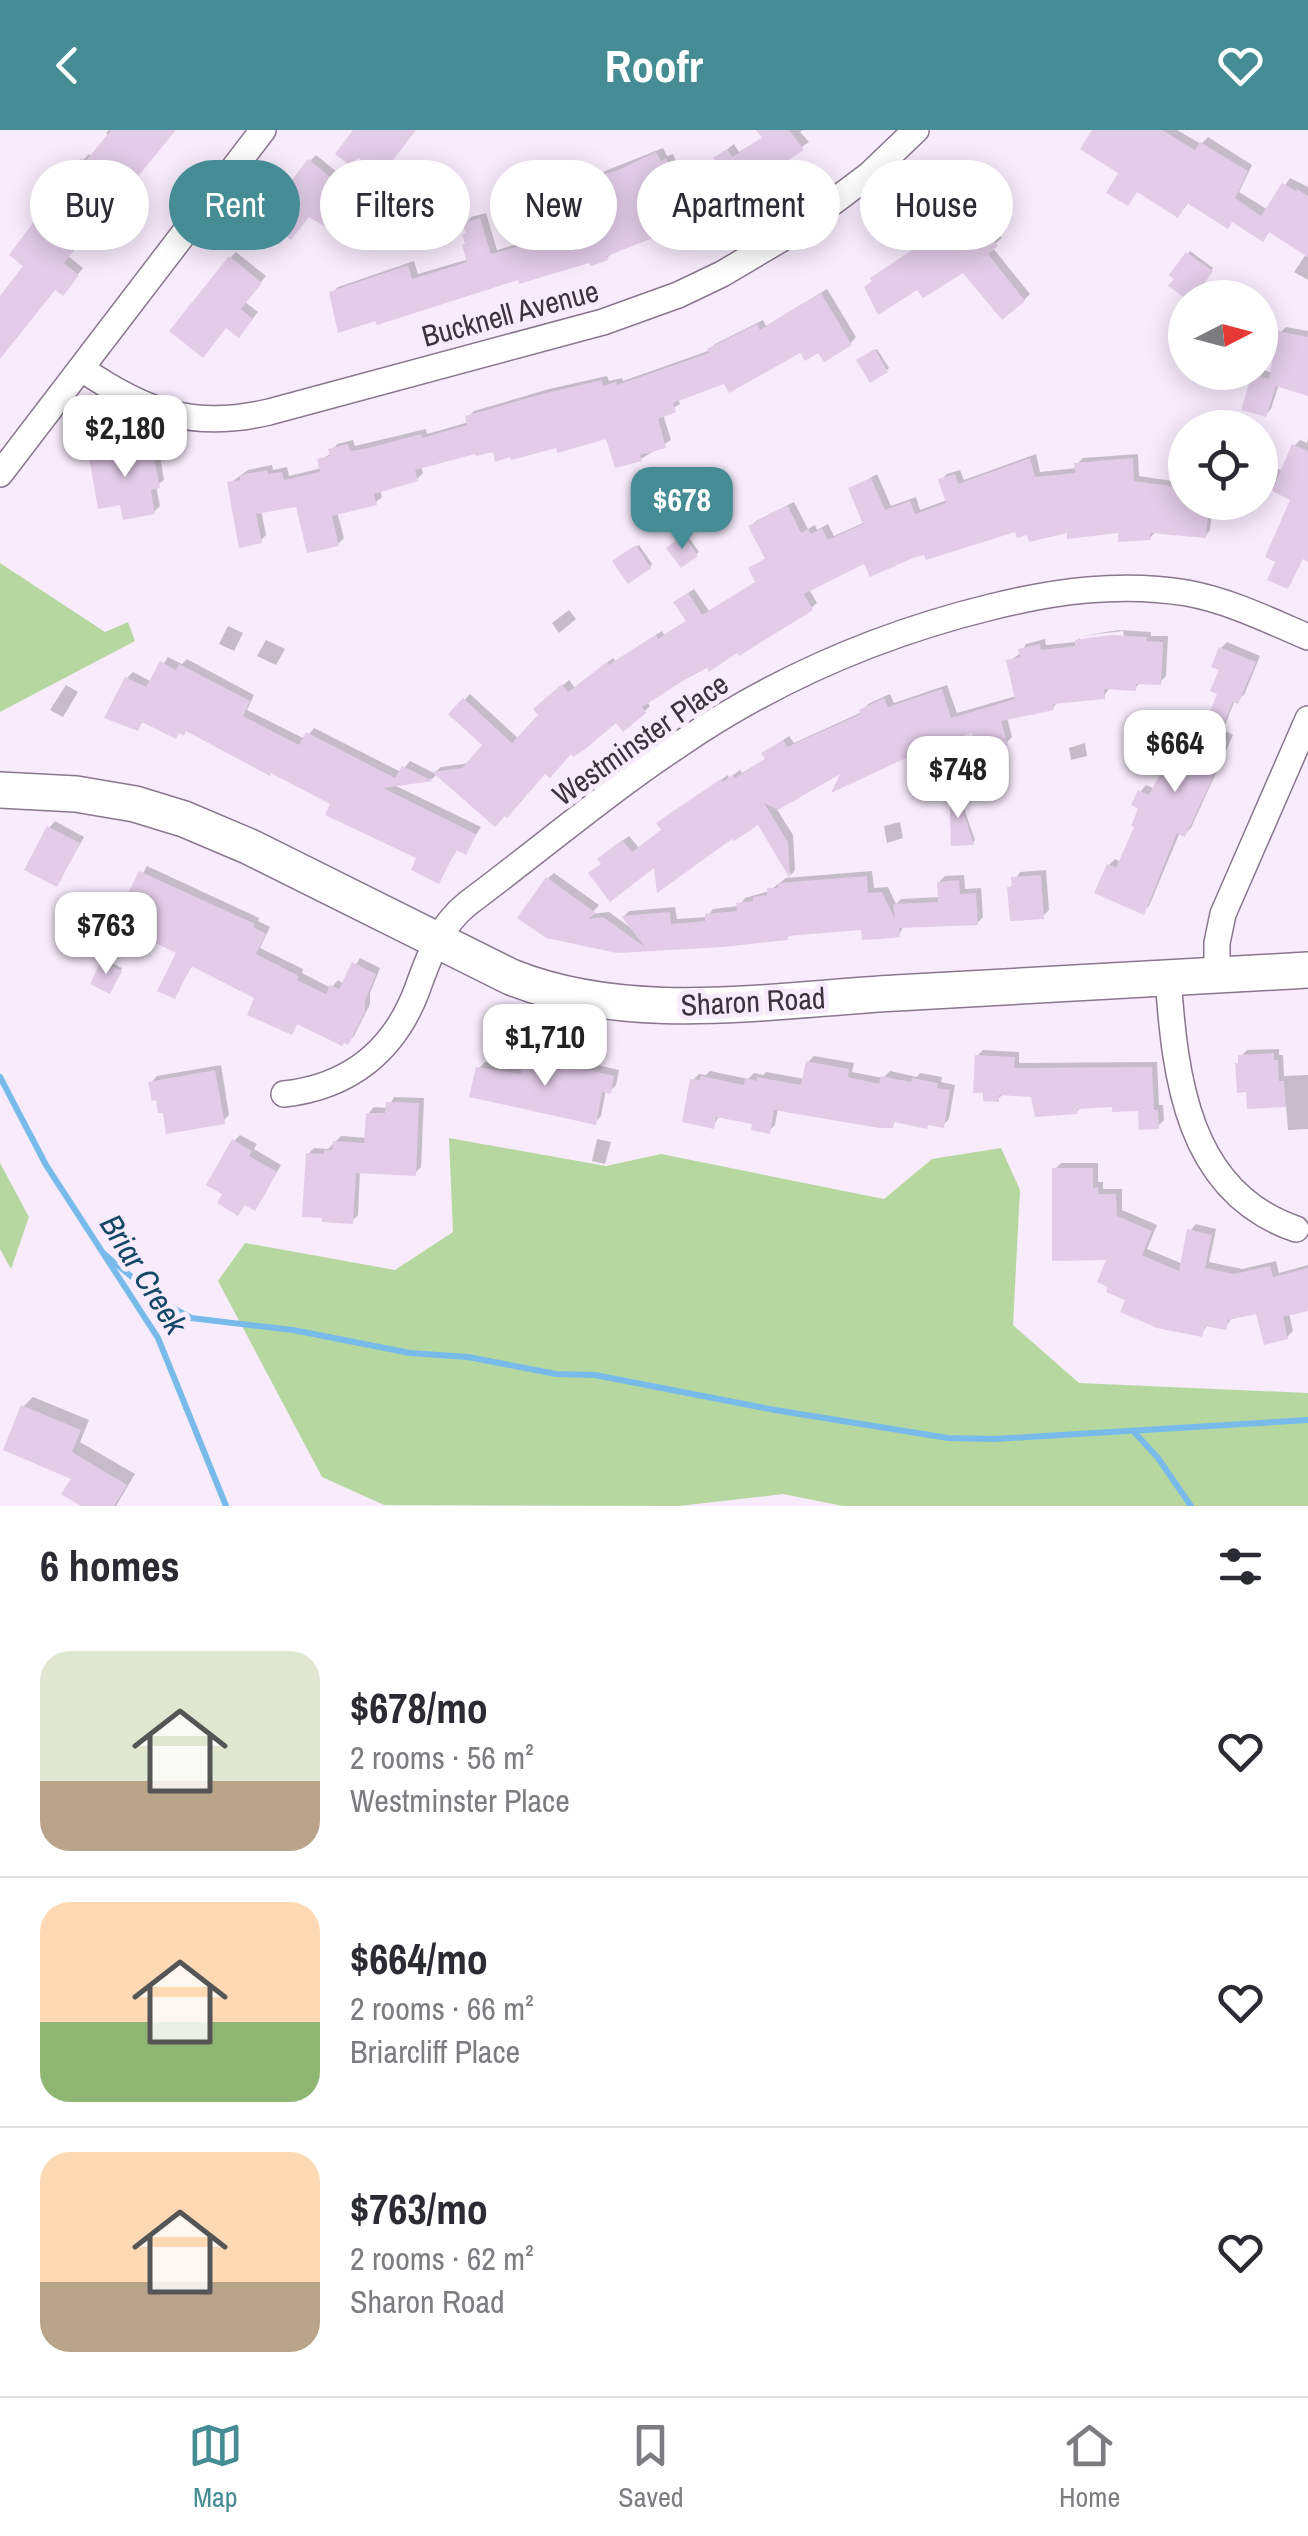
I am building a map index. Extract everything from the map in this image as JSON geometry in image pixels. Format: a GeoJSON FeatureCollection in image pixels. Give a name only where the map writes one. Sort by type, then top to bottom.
{"type":"FeatureCollection","features":[{"type":"Feature","properties":{"kind":"street"},"geometry":{"type":"LineString","coordinates":[[0,474],[263,130]]}},
{"type":"Feature","properties":{"kind":"street","name":"Bucknell Avenue"},"geometry":{"type":"LineString","coordinates":[[82,370],[150,409],[195,419],[226,420],[270,412],[603,322],[698,286],[778,242],[850,191],[916,130]]}},
{"type":"Feature","properties":{"kind":"street","name":"Westminster Place"},"geometry":{"type":"LineString","coordinates":[[284,1094],[332,1084],[361,1068],[386,1046],[409,1010],[437,941],[456,913],[678,745],[777,687],[855,651],[915,628],[1037,597],[1127,588],[1218,600],[1308,637]]}},
{"type":"Feature","properties":{"kind":"street"},"geometry":{"type":"LineString","coordinates":[[1217,975],[1217,942],[1223,914],[1308,719]]}},
{"type":"Feature","properties":{"kind":"street","name":"Sharon Road"},"geometry":{"type":"LineString","coordinates":[[0,790],[76,794],[135,804],[184,819],[546,990],[590,1000],[633,1005],[730,1003],[1308,970]]}},
{"type":"Feature","properties":{"kind":"street"},"geometry":{"type":"LineString","coordinates":[[1168,978],[1176,1062],[1199,1139],[1215,1168],[1243,1202],[1263,1216],[1296,1229]]}},
{"type":"Feature","properties":{"kind":"green space"},"geometry":{"type":"Polygon","coordinates":[[[0,563],[105,632],[128,622],[135,641],[0,712],[0,563]]]}},
{"type":"Feature","properties":{"kind":"green space"},"geometry":{"type":"Polygon","coordinates":[[[449,1138],[606,1166],[661,1154],[884,1199],[932,1159],[1001,1148],[1020,1190],[1013,1325],[1079,1383],[1308,1393],[1308,1506],[843,1506],[783,1494],[679,1506],[384,1505],[322,1477],[218,1281],[245,1243],[395,1270],[453,1232],[449,1138]]]}},
{"type":"Feature","properties":{"kind":"green space"},"geometry":{"type":"Polygon","coordinates":[[[0,1163],[29,1217],[11,1269],[0,1249],[0,1163]]]}},
{"type":"Feature","properties":{"kind":"building"},"geometry":{"type":"Polygon","coordinates":[[[111,130],[176,130],[149,163],[87,160],[111,130]]]}},
{"type":"Feature","properties":{"kind":"building"},"geometry":{"type":"Polygon","coordinates":[[[353,130],[416,130],[393,160],[343,160],[335,154],[353,130]]]}},
{"type":"Feature","properties":{"kind":"building"},"geometry":{"type":"Polygon","coordinates":[[[756,130],[789,130],[804,150],[789,160],[713,158],[727,149],[732,157],[762,138],[756,130]]]}},
{"type":"Feature","properties":{"kind":"building"},"geometry":{"type":"Polygon","coordinates":[[[1092,130],[1162,130],[1195,150],[1200,142],[1248,171],[1235,198],[1261,216],[1282,183],[1297,189],[1308,196],[1308,257],[1269,232],[1263,242],[1232,222],[1228,229],[1187,203],[1178,218],[1137,192],[1128,206],[1106,193],[1118,173],[1080,149],[1092,130]]]}},
{"type":"Feature","properties":{"kind":"building"},"geometry":{"type":"Polygon","coordinates":[[[656,152],[660,160],[639,160],[656,152]]]}},
{"type":"Feature","properties":{"kind":"building"},"geometry":{"type":"Polygon","coordinates":[[[308,159],[320,169],[320,224],[309,217],[300,228],[300,169],[308,159]]]}},
{"type":"Feature","properties":{"kind":"building"},"geometry":{"type":"Polygon","coordinates":[[[637,161],[637,244],[591,266],[589,263],[519,284],[518,280],[377,325],[375,321],[338,333],[329,292],[408,265],[412,279],[467,262],[463,250],[470,250],[470,221],[480,218],[491,254],[505,250],[617,250],[617,171],[637,161]]]}},
{"type":"Feature","properties":{"kind":"building"},"geometry":{"type":"Polygon","coordinates":[[[30,227],[30,250],[74,250],[64,263],[79,275],[63,296],[55,290],[0,359],[0,296],[23,266],[9,255],[30,227]]]}},
{"type":"Feature","properties":{"kind":"building"},"geometry":{"type":"Polygon","coordinates":[[[912,250],[993,250],[988,254],[1025,301],[1002,320],[963,273],[923,298],[917,290],[878,315],[864,287],[872,281],[870,278],[912,250]]]}},
{"type":"Feature","properties":{"kind":"building"},"geometry":{"type":"Polygon","coordinates":[[[1186,252],[1213,271],[1207,280],[1173,280],[1169,275],[1186,252]]]}},
{"type":"Feature","properties":{"kind":"building"},"geometry":{"type":"Polygon","coordinates":[[[229,256],[262,283],[241,309],[253,319],[239,338],[226,328],[203,358],[169,331],[229,256]]]}},
{"type":"Feature","properties":{"kind":"building"},"geometry":{"type":"Polygon","coordinates":[[[821,293],[852,345],[824,362],[818,353],[805,361],[800,353],[729,393],[724,384],[673,403],[676,412],[658,419],[666,448],[640,455],[642,461],[615,468],[606,439],[557,453],[556,448],[495,462],[493,452],[475,454],[415,470],[418,481],[374,494],[377,505],[332,516],[339,546],[307,553],[296,507],[256,514],[262,543],[239,548],[227,482],[240,480],[240,475],[267,470],[268,474],[282,472],[284,480],[320,472],[317,459],[330,456],[328,449],[348,444],[350,451],[421,434],[422,438],[467,425],[465,416],[542,394],[602,380],[603,386],[616,382],[617,385],[709,353],[707,349],[757,324],[760,330],[821,293]]]}},
{"type":"Feature","properties":{"kind":"building"},"geometry":{"type":"Polygon","coordinates":[[[1278,331],[1308,337],[1308,396],[1278,387],[1278,331]]]}},
{"type":"Feature","properties":{"kind":"building"},"geometry":{"type":"Polygon","coordinates":[[[875,349],[888,372],[870,383],[856,360],[875,349]]]}},
{"type":"Feature","properties":{"kind":"building"},"geometry":{"type":"Polygon","coordinates":[[[1247,390],[1275,390],[1268,410],[1241,410],[1247,390]]]}},
{"type":"Feature","properties":{"kind":"building"},"geometry":{"type":"Polygon","coordinates":[[[1292,444],[1308,451],[1308,562],[1303,559],[1288,589],[1267,580],[1275,562],[1265,557],[1290,500],[1278,494],[1278,477],[1292,444]]]}},
{"type":"Feature","properties":{"kind":"building"},"geometry":{"type":"Polygon","coordinates":[[[115,446],[124,452],[152,447],[160,488],[151,490],[155,514],[123,520],[120,505],[98,509],[88,451],[115,446]]]}},
{"type":"Feature","properties":{"kind":"building"},"geometry":{"type":"Polygon","coordinates":[[[1030,458],[1035,477],[1075,473],[1074,463],[1133,458],[1134,481],[1168,486],[1168,520],[1208,520],[1206,538],[1150,533],[1151,540],[1118,542],[1118,533],[1067,539],[1067,533],[1029,542],[1027,535],[1017,538],[1015,532],[926,560],[924,555],[913,558],[870,577],[864,564],[804,594],[813,610],[739,656],[737,653],[709,672],[707,668],[695,673],[642,707],[646,713],[623,732],[616,723],[584,750],[573,757],[571,754],[550,778],[545,774],[495,827],[432,772],[462,768],[482,745],[448,714],[463,698],[512,743],[538,715],[533,709],[562,684],[568,692],[607,662],[609,665],[686,621],[673,602],[688,593],[702,615],[755,582],[748,568],[765,559],[748,526],[788,506],[801,533],[808,529],[811,534],[822,528],[828,540],[863,524],[848,488],[871,478],[885,510],[910,501],[915,514],[946,503],[938,479],[955,474],[958,484],[1030,458]]]}},
{"type":"Feature","properties":{"kind":"building"},"geometry":{"type":"Polygon","coordinates":[[[684,535],[698,556],[681,568],[666,548],[684,535]]]}},
{"type":"Feature","properties":{"kind":"building"},"geometry":{"type":"Polygon","coordinates":[[[636,545],[651,568],[628,584],[612,561],[636,545]]]}},
{"type":"Feature","properties":{"kind":"building"},"geometry":{"type":"Polygon","coordinates":[[[1111,635],[1163,642],[1161,685],[1136,684],[1136,691],[1104,689],[1105,699],[1053,704],[1054,710],[1001,721],[1008,745],[978,754],[972,733],[941,743],[943,749],[923,756],[921,751],[831,793],[840,774],[778,810],[764,803],[788,842],[790,879],[758,825],[657,893],[654,868],[610,902],[588,873],[601,864],[597,859],[622,840],[632,852],[661,830],[656,823],[721,779],[723,782],[733,774],[735,778],[765,759],[761,753],[783,740],[787,747],[861,714],[859,710],[884,698],[888,707],[942,689],[951,718],[1015,699],[1006,660],[1020,657],[1018,649],[1040,644],[1041,650],[1075,646],[1075,640],[1111,635]]]}},
{"type":"Feature","properties":{"kind":"building"},"geometry":{"type":"Polygon","coordinates":[[[1219,647],[1256,662],[1218,737],[1228,741],[1208,788],[1185,837],[1177,833],[1144,915],[1094,893],[1107,864],[1116,868],[1134,827],[1131,826],[1138,809],[1131,805],[1138,790],[1149,795],[1171,753],[1178,756],[1188,735],[1197,739],[1203,730],[1217,694],[1210,691],[1219,670],[1211,667],[1219,647]]]}},
{"type":"Feature","properties":{"kind":"building"},"geometry":{"type":"Polygon","coordinates":[[[160,661],[176,670],[179,664],[250,701],[243,716],[299,745],[306,732],[395,778],[402,766],[433,781],[383,788],[476,834],[466,855],[456,850],[439,884],[411,870],[416,858],[325,815],[330,804],[271,773],[270,776],[186,731],[176,739],[142,722],[138,731],[104,718],[125,677],[146,687],[160,661]]]}},
{"type":"Feature","properties":{"kind":"building"},"geometry":{"type":"Polygon","coordinates":[[[954,782],[974,845],[951,846],[949,783],[954,782]]]}},
{"type":"Feature","properties":{"kind":"building"},"geometry":{"type":"Polygon","coordinates":[[[47,826],[80,843],[57,887],[24,870],[47,826]]]}},
{"type":"Feature","properties":{"kind":"building"},"geometry":{"type":"Polygon","coordinates":[[[139,871],[255,924],[253,927],[266,934],[256,954],[326,994],[330,985],[339,989],[352,962],[376,974],[365,1001],[365,1012],[348,1045],[342,1046],[297,1024],[292,1035],[247,1015],[254,998],[191,966],[175,999],[157,991],[176,953],[139,935],[137,941],[111,928],[139,871]]]}},
{"type":"Feature","properties":{"kind":"building"},"geometry":{"type":"Polygon","coordinates":[[[1041,875],[1044,919],[1010,921],[1007,887],[1012,887],[1011,877],[1041,875]]]}},
{"type":"Feature","properties":{"kind":"building"},"geometry":{"type":"Polygon","coordinates":[[[867,876],[868,893],[882,892],[895,919],[893,904],[938,902],[937,882],[959,880],[960,894],[976,893],[978,925],[899,928],[900,937],[881,939],[862,940],[861,930],[787,936],[788,940],[723,947],[617,953],[546,938],[517,918],[546,877],[596,913],[588,919],[603,917],[645,947],[621,916],[670,912],[671,924],[705,921],[705,914],[737,911],[736,903],[767,895],[767,888],[778,888],[778,883],[867,876]]]}},
{"type":"Feature","properties":{"kind":"building"},"geometry":{"type":"Polygon","coordinates":[[[101,961],[122,971],[110,994],[90,984],[101,961]]]}},
{"type":"Feature","properties":{"kind":"building"},"geometry":{"type":"Polygon","coordinates":[[[1274,1053],[1279,1081],[1284,1081],[1286,1107],[1247,1109],[1246,1092],[1237,1093],[1238,1055],[1274,1053]]]}},
{"type":"Feature","properties":{"kind":"building"},"geometry":{"type":"Polygon","coordinates":[[[525,1055],[614,1076],[611,1094],[602,1092],[596,1125],[469,1097],[476,1067],[521,1074],[525,1055]]]}},
{"type":"Feature","properties":{"kind":"building"},"geometry":{"type":"Polygon","coordinates":[[[975,1055],[1015,1057],[1014,1068],[1152,1067],[1159,1129],[1139,1130],[1138,1111],[1112,1112],[1112,1107],[1077,1109],[1077,1114],[1035,1117],[1031,1097],[999,1095],[999,1102],[983,1101],[983,1093],[973,1093],[975,1055]]]}},
{"type":"Feature","properties":{"kind":"building"},"geometry":{"type":"Polygon","coordinates":[[[806,1061],[849,1069],[848,1077],[879,1084],[881,1076],[938,1083],[937,1088],[950,1090],[944,1128],[928,1125],[927,1129],[894,1122],[893,1128],[879,1128],[774,1110],[770,1134],[751,1130],[752,1124],[716,1117],[714,1129],[682,1122],[690,1079],[700,1080],[701,1076],[744,1085],[745,1078],[757,1081],[757,1077],[801,1085],[806,1061]]]}},
{"type":"Feature","properties":{"kind":"building"},"geometry":{"type":"Polygon","coordinates":[[[215,1070],[225,1124],[166,1134],[163,1113],[158,1113],[156,1100],[152,1101],[148,1082],[215,1070]]]}},
{"type":"Feature","properties":{"kind":"building"},"geometry":{"type":"Polygon","coordinates":[[[386,1102],[419,1103],[416,1176],[356,1173],[353,1224],[302,1217],[306,1153],[324,1154],[324,1150],[332,1150],[333,1141],[364,1143],[366,1113],[385,1113],[386,1102]]]}},
{"type":"Feature","properties":{"kind":"building"},"geometry":{"type":"Polygon","coordinates":[[[232,1139],[252,1151],[249,1156],[277,1172],[255,1211],[245,1205],[238,1216],[217,1203],[222,1194],[206,1185],[232,1139]]]}},
{"type":"Feature","properties":{"kind":"building"},"geometry":{"type":"Polygon","coordinates":[[[1052,1168],[1093,1168],[1093,1188],[1098,1187],[1098,1194],[1116,1194],[1117,1216],[1152,1231],[1142,1255],[1179,1271],[1187,1229],[1212,1235],[1205,1268],[1234,1274],[1270,1266],[1273,1277],[1308,1268],[1308,1311],[1283,1317],[1288,1339],[1264,1345],[1256,1314],[1228,1320],[1226,1330],[1205,1326],[1202,1337],[1157,1328],[1120,1312],[1125,1300],[1106,1292],[1108,1287],[1097,1282],[1106,1260],[1052,1261],[1052,1168]]]}},
{"type":"Feature","properties":{"kind":"building"},"geometry":{"type":"Polygon","coordinates":[[[21,1405],[81,1430],[72,1452],[127,1485],[114,1506],[81,1506],[61,1494],[71,1479],[3,1450],[21,1405]]]}},
{"type":"Feature","properties":{"kind":"waterway","name":"Briar Creek"},"geometry":{"type":"LineString","coordinates":[[0,1077],[46,1165],[158,1338],[226,1506]]}},
{"type":"Feature","properties":{"kind":"waterway"},"geometry":{"type":"LineString","coordinates":[[103,1253],[162,1302],[191,1318],[293,1330],[410,1353],[468,1357],[556,1374],[595,1375],[948,1438],[994,1439],[1308,1420]]}},
{"type":"Feature","properties":{"kind":"waterway"},"geometry":{"type":"LineString","coordinates":[[1135,1433],[1158,1458],[1191,1506]]}}]}
